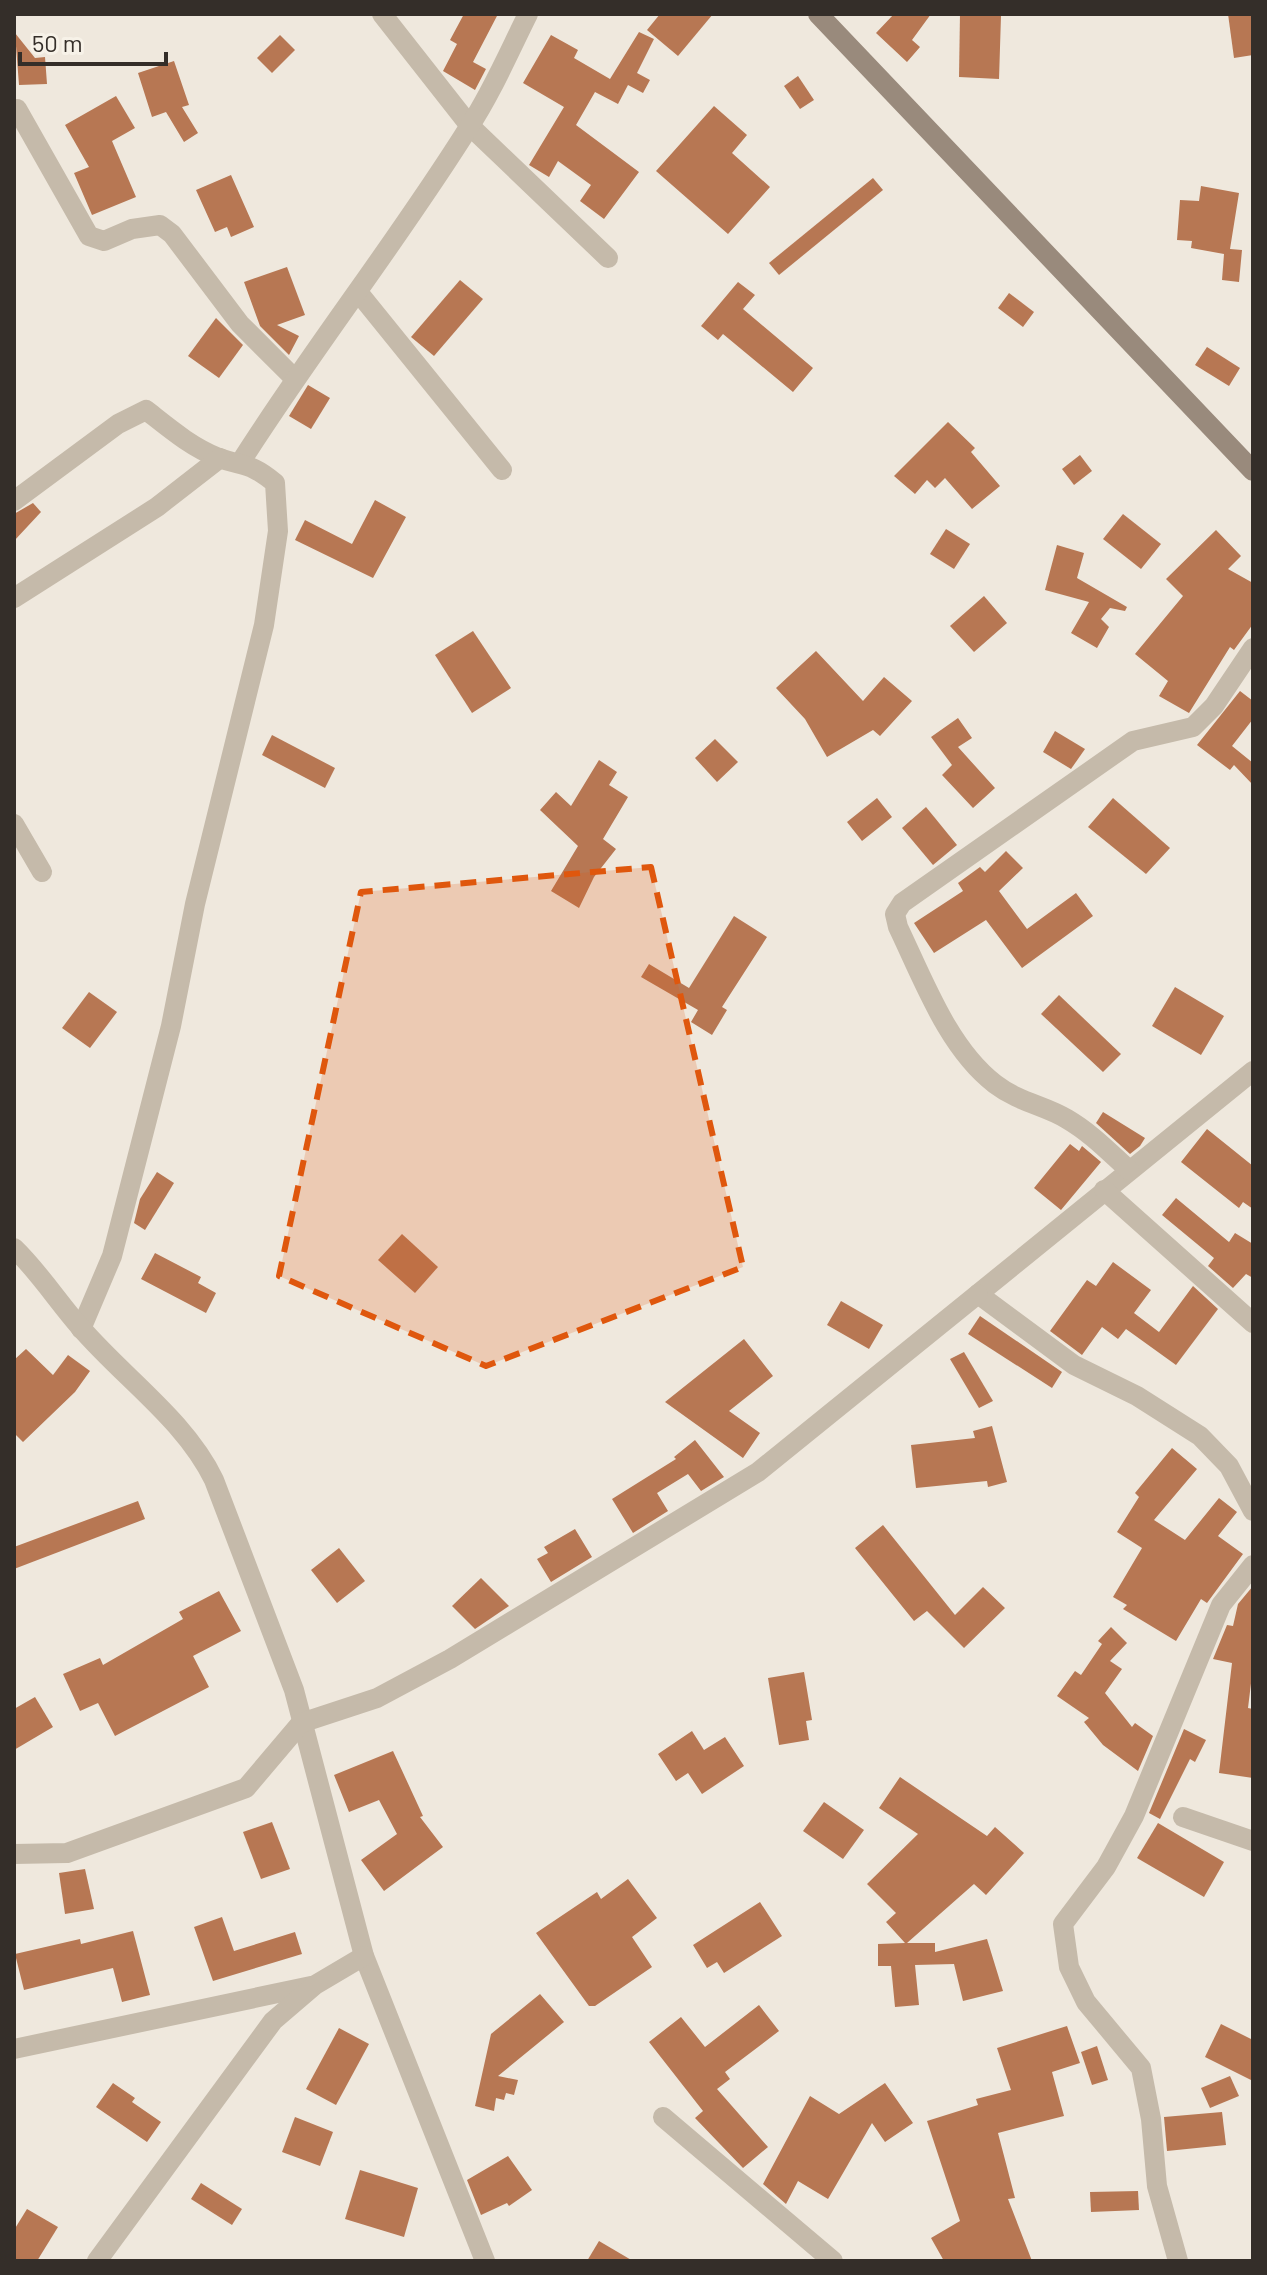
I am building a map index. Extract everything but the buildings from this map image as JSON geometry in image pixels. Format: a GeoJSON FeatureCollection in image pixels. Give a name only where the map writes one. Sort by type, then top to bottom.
{"type":"FeatureCollection","features":[{"type":"Feature","properties":{"kind":"main road"},"geometry":{"type":"LineString","coordinates":[[818,14],[1253,471]]}},
{"type":"Feature","properties":{"kind":"street"},"geometry":{"type":"LineString","coordinates":[[382,14],[470,126],[608,258]]}},
{"type":"Feature","properties":{"kind":"street"},"geometry":{"type":"LineString","coordinates":[[14,598],[230,460],[358,292],[470,126],[528,14]]}},
{"type":"Feature","properties":{"kind":"street"},"geometry":{"type":"LineString","coordinates":[[17,109],[89,236],[104,241],[132,229],[160,225],[172,234],[240,324],[294,378]]}},
{"type":"Feature","properties":{"kind":"street"},"geometry":{"type":"LineString","coordinates":[[358,292],[502,470]]}},
{"type":"Feature","properties":{"kind":"street"},"geometry":{"type":"LineString","coordinates":[[14,501],[118,424],[146,410],[187,442],[230,460],[255,466],[275,483],[278,531],[264,625],[195,904],[171,1026],[112,1256],[81,1329]]}},
{"type":"Feature","properties":{"kind":"street"},"geometry":{"type":"LineString","coordinates":[[1129,1170],[1092,1136],[1065,1117],[1016,1098],[980,1072],[940,1011],[898,927],[895,914],[902,903],[1133,741],[1193,727],[1214,706],[1253,648]]}},
{"type":"Feature","properties":{"kind":"street"},"geometry":{"type":"LineString","coordinates":[[14,824],[42,872]]}},
{"type":"Feature","properties":{"kind":"street"},"geometry":{"type":"LineString","coordinates":[[14,1854],[67,1853],[246,1788],[301,1723],[377,1698],[450,1659],[758,1472],[1253,1071]]}},
{"type":"Feature","properties":{"kind":"street"},"geometry":{"type":"LineString","coordinates":[[1104,1190],[1253,1323]]}},
{"type":"Feature","properties":{"kind":"street"},"geometry":{"type":"LineString","coordinates":[[14,1248],[81,1329],[205,1462],[294,1690],[364,1956],[485,2261]]}},
{"type":"Feature","properties":{"kind":"street"},"geometry":{"type":"LineString","coordinates":[[978,1294],[1074,1365],[1137,1396],[1200,1436],[1229,1466],[1253,1511]]}},
{"type":"Feature","properties":{"kind":"street"},"geometry":{"type":"LineString","coordinates":[[1178,2261],[1157,2186],[1151,2119],[1141,2068],[1086,2002],[1069,1967],[1063,1924],[1106,1867],[1134,1816],[1221,1605],[1253,1565]]}},
{"type":"Feature","properties":{"kind":"street"},"geometry":{"type":"LineString","coordinates":[[1183,1817],[1253,1841]]}},
{"type":"Feature","properties":{"kind":"street"},"geometry":{"type":"LineString","coordinates":[[97,2261],[273,2021],[315,1985],[364,1956]]}},
{"type":"Feature","properties":{"kind":"street"},"geometry":{"type":"LineString","coordinates":[[14,2049],[315,1985]]}},
{"type":"Feature","properties":{"kind":"street"},"geometry":{"type":"LineString","coordinates":[[663,2117],[833,2261]]}},
{"type":"Feature","properties":{"kind":"highlighted area"},"geometry":{"type":"Polygon","coordinates":[[[651,867],[743,1267],[486,1366],[279,1276],[361,892],[651,867]]]}}]}
